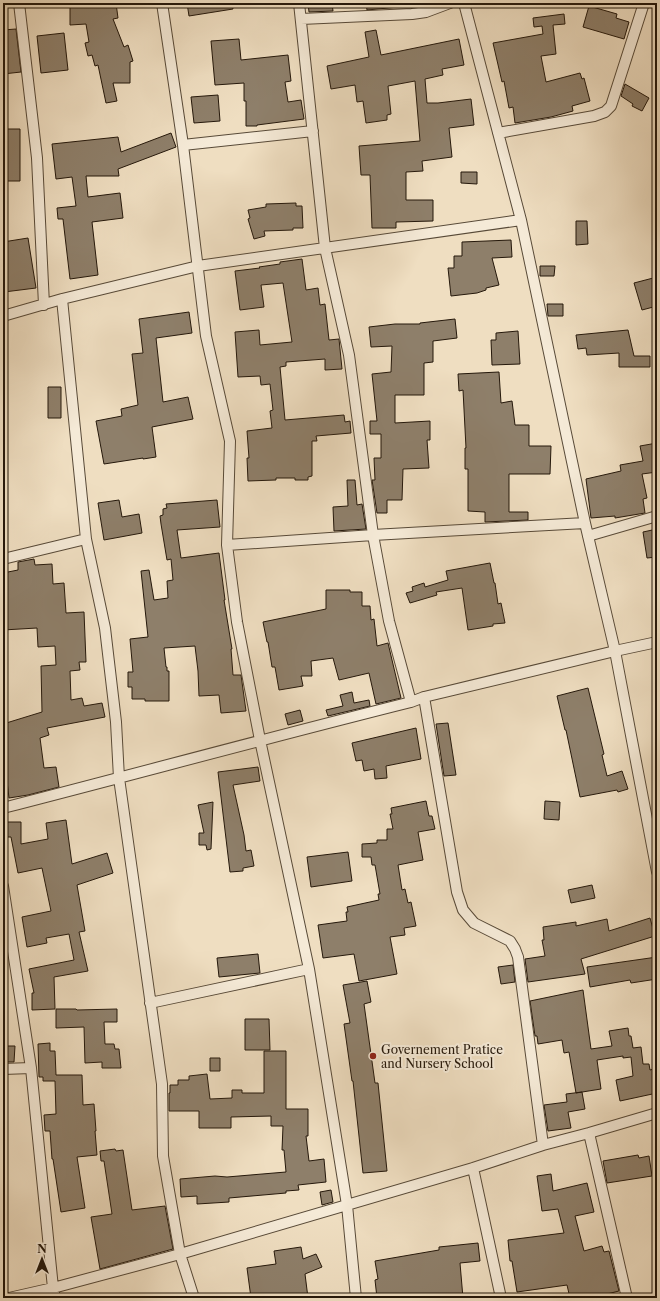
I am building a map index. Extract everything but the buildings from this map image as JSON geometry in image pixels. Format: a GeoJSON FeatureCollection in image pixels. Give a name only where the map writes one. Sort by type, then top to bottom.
{"type":"FeatureCollection","features":[{"type":"Feature","properties":{"kind":"street"},"geometry":{"type":"LineString","coordinates":[[19,3],[37,158],[44,305]]}},
{"type":"Feature","properties":{"kind":"street"},"geometry":{"type":"LineString","coordinates":[[162,3],[183,145],[206,336],[230,441],[227,546],[237,622],[260,740],[309,969],[347,1205],[356,1298]]}},
{"type":"Feature","properties":{"kind":"street"},"geometry":{"type":"LineString","coordinates":[[299,3],[326,248],[349,355],[373,535],[389,620],[412,702]]}},
{"type":"Feature","properties":{"kind":"street"},"geometry":{"type":"LineString","coordinates":[[300,19],[412,14],[426,12],[450,3]]}},
{"type":"Feature","properties":{"kind":"street"},"geometry":{"type":"LineString","coordinates":[[464,3],[521,220],[588,536],[615,651],[657,872]]}},
{"type":"Feature","properties":{"kind":"street"},"geometry":{"type":"LineString","coordinates":[[498,133],[594,116],[605,112],[611,106],[644,3]]}},
{"type":"Feature","properties":{"kind":"street"},"geometry":{"type":"LineString","coordinates":[[183,145],[313,131]]}},
{"type":"Feature","properties":{"kind":"street"},"geometry":{"type":"LineString","coordinates":[[3,316],[62,299],[198,266],[521,220]]}},
{"type":"Feature","properties":{"kind":"street"},"geometry":{"type":"LineString","coordinates":[[62,299],[86,539],[105,628],[116,722],[119,778],[162,1084],[163,1156],[180,1254],[194,1298]]}},
{"type":"Feature","properties":{"kind":"street"},"geometry":{"type":"LineString","coordinates":[[588,536],[657,516]]}},
{"type":"Feature","properties":{"kind":"street"},"geometry":{"type":"LineString","coordinates":[[227,546],[373,535],[585,522]]}},
{"type":"Feature","properties":{"kind":"street"},"geometry":{"type":"LineString","coordinates":[[3,559],[86,539]]}},
{"type":"Feature","properties":{"kind":"street"},"geometry":{"type":"LineString","coordinates":[[3,808],[260,740],[412,702],[424,697],[657,642]]}},
{"type":"Feature","properties":{"kind":"street"},"geometry":{"type":"LineString","coordinates":[[424,697],[457,892],[463,910],[474,923],[510,941],[518,957],[543,1145]]}},
{"type":"Feature","properties":{"kind":"street"},"geometry":{"type":"LineString","coordinates":[[3,886],[31,1068],[54,1293]]}},
{"type":"Feature","properties":{"kind":"street"},"geometry":{"type":"LineString","coordinates":[[150,1003],[309,969]]}},
{"type":"Feature","properties":{"kind":"street"},"geometry":{"type":"LineString","coordinates":[[3,1069],[31,1068]]}},
{"type":"Feature","properties":{"kind":"street"},"geometry":{"type":"LineString","coordinates":[[9,1298],[54,1293],[180,1254],[473,1168],[543,1145],[657,1113]]}},
{"type":"Feature","properties":{"kind":"street"},"geometry":{"type":"LineString","coordinates":[[589,1133],[627,1298]]}},
{"type":"Feature","properties":{"kind":"street"},"geometry":{"type":"LineString","coordinates":[[473,1168],[501,1298]]}},
{"type":"Feature","properties":{"kind":"place","name":"Governement Pratice and Nursery School"},"geometry":{"type":"Point","coordinates":[373,1056]}}]}
